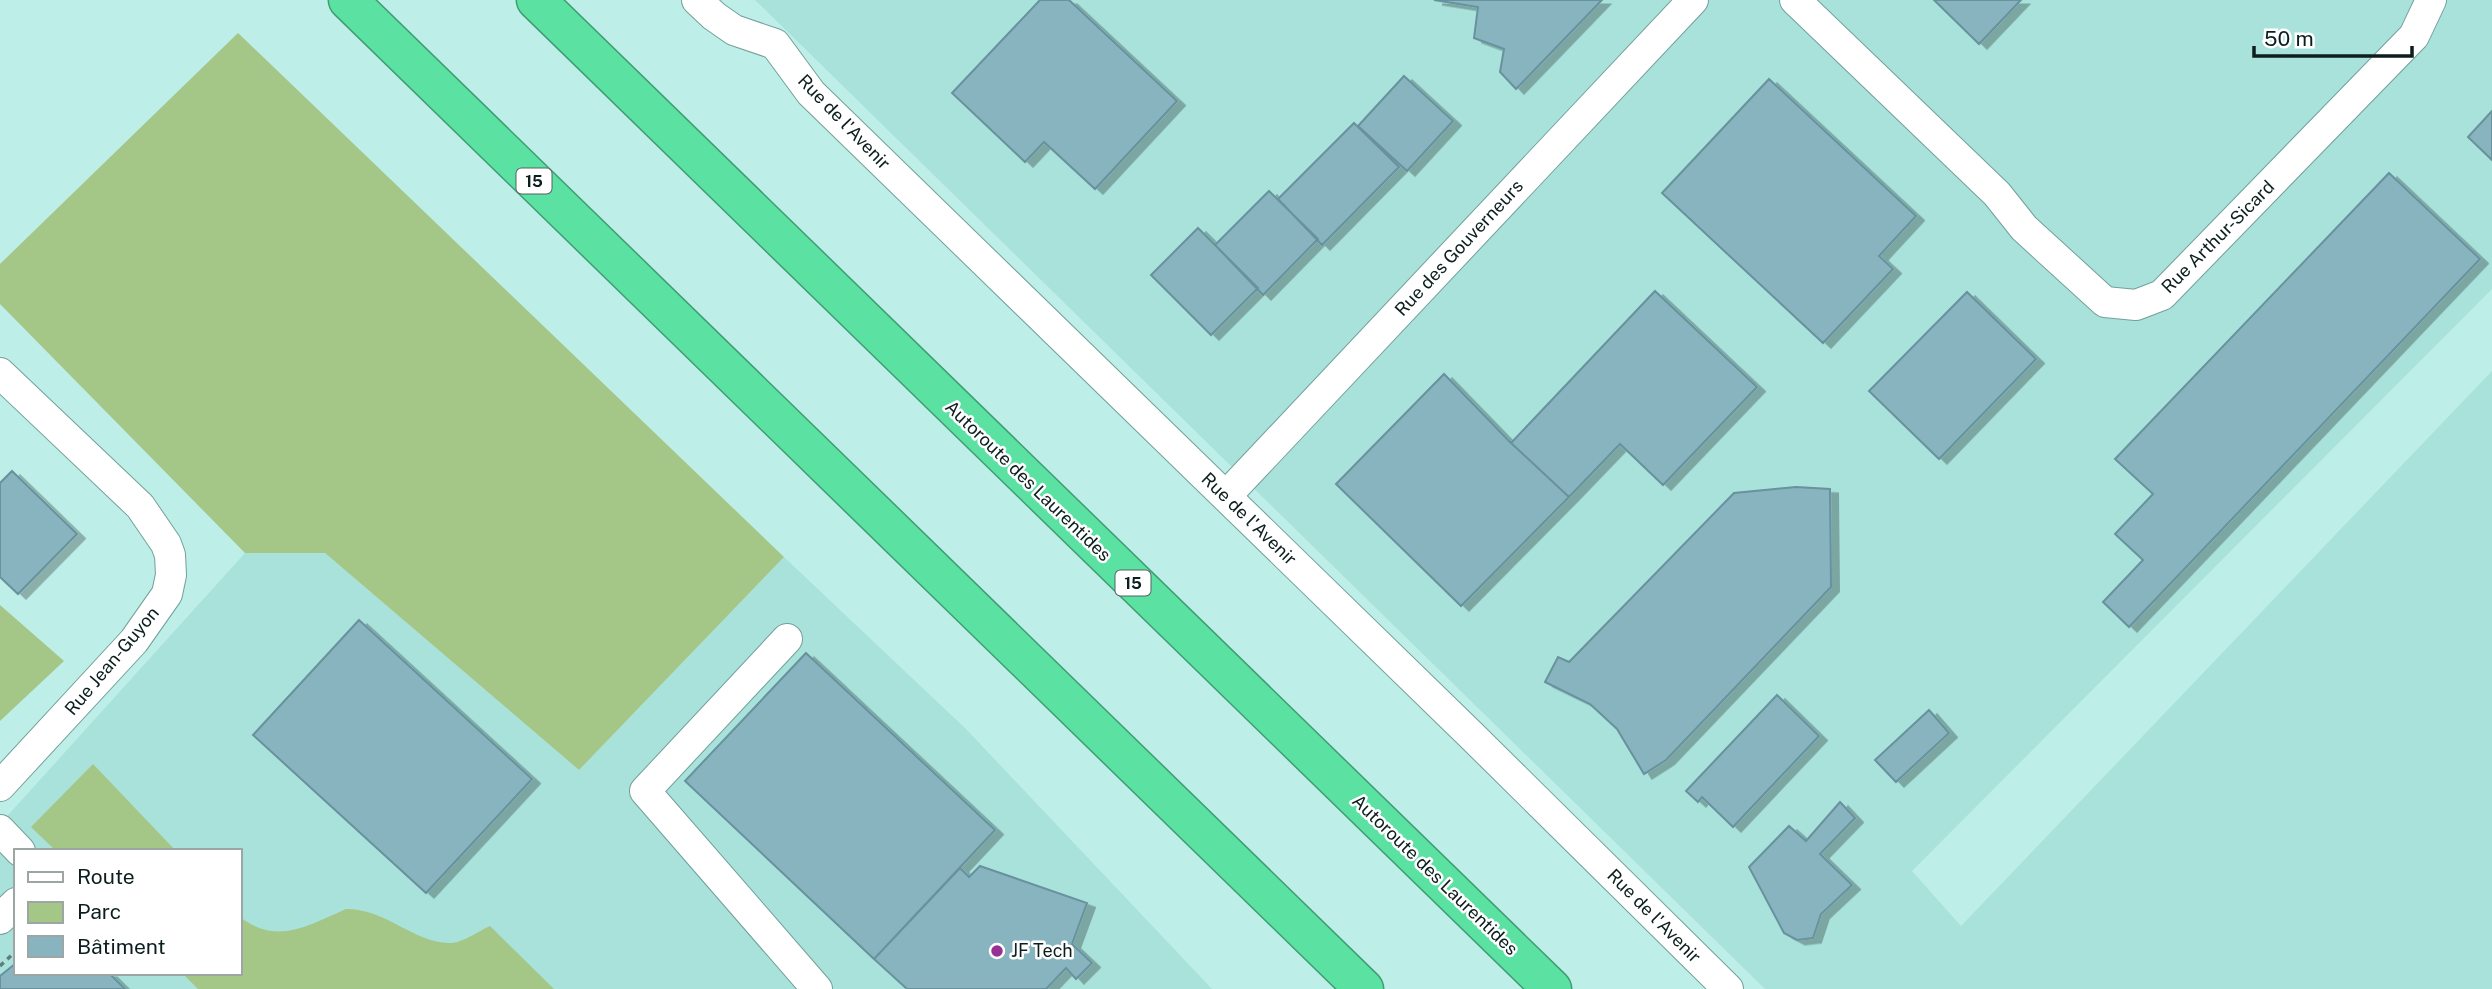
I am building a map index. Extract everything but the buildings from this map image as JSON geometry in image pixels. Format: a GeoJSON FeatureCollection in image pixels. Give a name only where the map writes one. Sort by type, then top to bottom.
{"type":"FeatureCollection","features":[{"type":"Feature","properties":{"kind":"highway","name":"15"},"geometry":{"type":"LineString","coordinates":[[348,0],[1364,989]]}},
{"type":"Feature","properties":{"kind":"highway","name":"Autoroute des Laurentides"},"geometry":{"type":"LineString","coordinates":[[536,0],[1552,989]]}},
{"type":"Feature","properties":{"kind":"street","name":"Rue de l'Avenir"},"geometry":{"type":"LineString","coordinates":[[697,0],[734,30],[775,44],[811,93],[1728,989]]}},
{"type":"Feature","properties":{"kind":"street","name":"Rue des Gouverneurs"},"geometry":{"type":"LineString","coordinates":[[1226,496],[1693,0]]}},
{"type":"Feature","properties":{"kind":"street","name":"Rue Arthur-Sicard"},"geometry":{"type":"LineString","coordinates":[[1795,0],[1997,194],[2024,228],[2105,302],[2136,305],[2162,295],[2414,36],[2431,0]]}},
{"type":"Feature","properties":{"kind":"street","name":"Rue Jean-Guyon"},"geometry":{"type":"LineString","coordinates":[[0,373],[140,506],[166,544],[170,555],[171,575],[167,594],[134,641],[0,786]]}},
{"type":"Feature","properties":{"kind":"street"},"geometry":{"type":"LineString","coordinates":[[787,639],[645,791],[817,989]]}},
{"type":"Feature","properties":{"kind":"street"},"geometry":{"type":"LineString","coordinates":[[0,830],[18,849]]}},
{"type":"Feature","properties":{"kind":"street"},"geometry":{"type":"LineString","coordinates":[[0,919],[14,905]]}},
{"type":"Feature","properties":{"kind":"path"},"geometry":{"type":"LineString","coordinates":[[0,966],[14,952]]}},
{"type":"Feature","properties":{"kind":"shaded area"},"geometry":{"type":"Polygon","coordinates":[[[755,0],[2492,0],[2492,289],[1912,871],[1961,926],[2492,371],[2492,989],[1765,989],[755,0]]]}},
{"type":"Feature","properties":{"kind":"shaded area"},"geometry":{"type":"Polygon","coordinates":[[[245,553],[325,553],[579,770],[784,557],[966,729],[1212,989],[0,989],[0,824],[245,553]]]}},
{"type":"Feature","properties":{"kind":"green space"},"geometry":{"type":"Polygon","coordinates":[[[238,33],[784,557],[579,770],[325,553],[245,553],[0,304],[0,264],[238,33]]]}},
{"type":"Feature","properties":{"kind":"green space"},"geometry":{"type":"Polygon","coordinates":[[[0,605],[64,661],[0,721],[0,605]]]}},
{"type":"Feature","properties":{"kind":"green space"},"geometry":{"type":"Polygon","coordinates":[[[93,764],[174,849],[54,849],[31,827],[93,764]]]}},
{"type":"Feature","properties":{"kind":"green space"},"geometry":{"type":"Polygon","coordinates":[[[346,909],[361,910],[387,919],[423,937],[454,943],[490,926],[554,989],[198,989],[184,975],[242,975],[242,918],[267,930],[293,930],[346,909]]]}},
{"type":"Feature","properties":{"kind":"place","name":"JF Tech"},"geometry":{"type":"Point","coordinates":[997,951]}}]}
